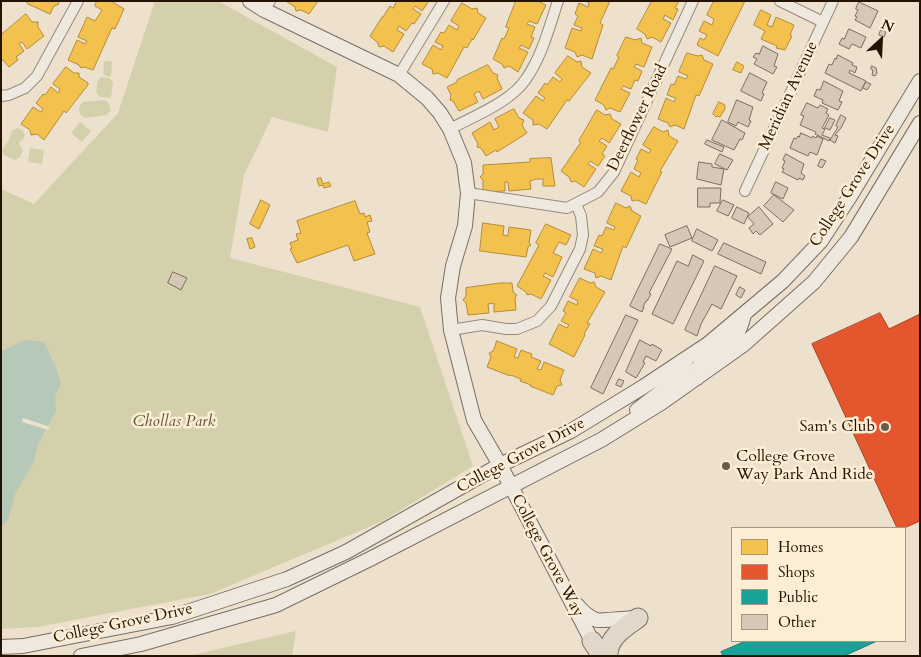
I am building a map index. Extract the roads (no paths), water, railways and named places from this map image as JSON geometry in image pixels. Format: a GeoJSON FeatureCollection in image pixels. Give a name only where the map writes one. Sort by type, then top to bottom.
{"type":"FeatureCollection","features":[{"type":"Feature","properties":{"kind":"highway"},"geometry":{"type":"LineString","coordinates":[[608,656],[611,644],[619,632],[638,618]]}},
{"type":"Feature","properties":{"kind":"main road","name":"College Grove Way"},"geometry":{"type":"LineString","coordinates":[[250,1],[267,6],[399,75],[427,98],[440,113],[450,129],[464,163],[468,193],[465,226],[453,266],[448,298],[451,330],[474,420],[500,465],[596,651]]}},
{"type":"Feature","properties":{"kind":"main road","name":"College Grove Drive"},"geometry":{"type":"LineString","coordinates":[[1,647],[23,646],[172,617],[287,579],[346,552],[500,465],[572,431],[708,344],[783,281],[822,240],[920,80]]}},
{"type":"Feature","properties":{"kind":"main road","name":"College Grove Drive"},"geometry":{"type":"LineString","coordinates":[[81,656],[141,644],[276,605],[370,559],[600,440],[661,403],[743,345],[814,282],[851,237],[920,122]]}},
{"type":"Feature","properties":{"kind":"main road"},"geometry":{"type":"LineString","coordinates":[[696,378],[696,370],[701,362],[738,333],[744,314]]}},
{"type":"Feature","properties":{"kind":"main road"},"geometry":{"type":"LineString","coordinates":[[629,423],[635,411],[682,376],[686,359]]}},
{"type":"Feature","properties":{"kind":"main road"},"geometry":{"type":"LineString","coordinates":[[568,596],[586,614],[598,621],[616,618],[638,618]]}},
{"type":"Feature","properties":{"kind":"street"},"geometry":{"type":"LineString","coordinates":[[1,96],[9,95],[25,88],[37,76],[78,1]]}},
{"type":"Feature","properties":{"kind":"street"},"geometry":{"type":"LineString","coordinates":[[399,75],[444,1]]}},
{"type":"Feature","properties":{"kind":"street"},"geometry":{"type":"LineString","coordinates":[[450,129],[504,100],[526,81],[540,54],[558,1]]}},
{"type":"Feature","properties":{"kind":"street","name":"Deerflower Road"},"geometry":{"type":"LineString","coordinates":[[468,193],[567,208],[598,192],[614,172],[693,1]]}},
{"type":"Feature","properties":{"kind":"street"},"geometry":{"type":"LineString","coordinates":[[780,1],[823,22]]}},
{"type":"Feature","properties":{"kind":"street","name":"Meridian Avenue"},"geometry":{"type":"LineString","coordinates":[[745,190],[833,1]]}},
{"type":"Feature","properties":{"kind":"street"},"geometry":{"type":"LineString","coordinates":[[451,330],[482,325],[506,329],[517,328],[537,321],[551,306],[580,249],[583,235],[581,216],[576,204]]}},
{"type":"Feature","properties":{"kind":"place","name":"Sam's Club"},"geometry":{"type":"Point","coordinates":[885,427]}},
{"type":"Feature","properties":{"kind":"place","name":"College Grove Way Park And Ride"},"geometry":{"type":"Point","coordinates":[726,466]}},
{"type":"Feature","properties":{"kind":"park label","name":"Chollas Park"},"geometry":{"type":"Point","coordinates":[174,422]}}]}
